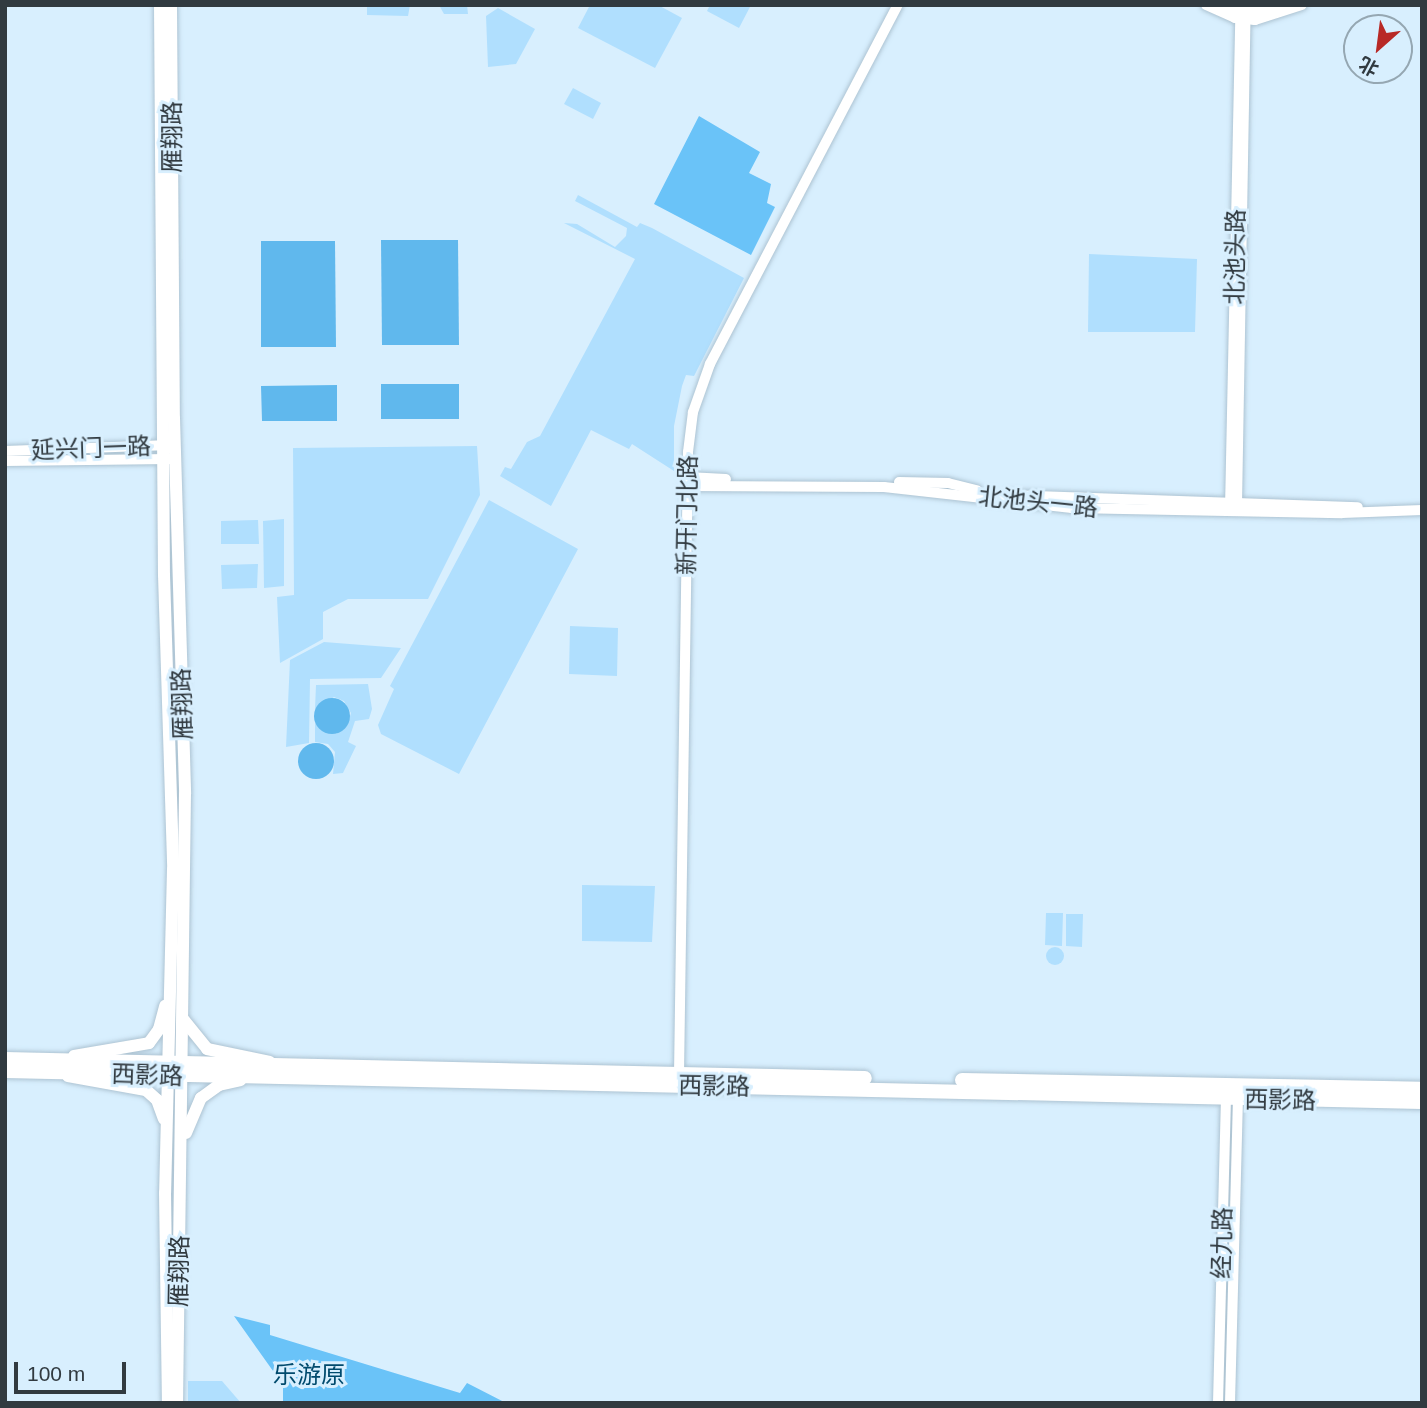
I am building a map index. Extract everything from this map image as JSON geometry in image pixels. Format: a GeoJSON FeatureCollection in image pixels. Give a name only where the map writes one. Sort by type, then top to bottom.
{"type":"FeatureCollection","features":[{"type":"Feature","properties":{"kind":"main road","name":"雁翔路"},"geometry":{"type":"LineString","coordinates":[[160,5],[163,452],[172,780],[171,972],[181,1150],[177,1403]]}},
{"type":"Feature","properties":{"kind":"main road","name":"雁翔路"},"geometry":{"type":"LineString","coordinates":[[168,1403],[167,1133],[181,1009],[185,793],[171,5]]}},
{"type":"Feature","properties":{"kind":"main road"},"geometry":{"type":"LineString","coordinates":[[1224,5],[1246,11],[1279,5]]}},
{"type":"Feature","properties":{"kind":"main road"},"geometry":{"type":"LineString","coordinates":[[51,1065],[149,1043],[161,1024],[171,972]]}},
{"type":"Feature","properties":{"kind":"main road"},"geometry":{"type":"LineString","coordinates":[[181,1009],[187,1029],[207,1049],[277,1065]]}},
{"type":"Feature","properties":{"kind":"main road","name":"西影路"},"geometry":{"type":"LineString","coordinates":[[5,1059],[51,1065],[175,1070],[256,1078],[942,1089],[1232,1091],[1422,1088]]}},
{"type":"Feature","properties":{"kind":"main road"},"geometry":{"type":"LineString","coordinates":[[51,1065],[146,1090],[159,1103],[167,1133]]}},
{"type":"Feature","properties":{"kind":"main road","name":"西影路"},"geometry":{"type":"LineString","coordinates":[[5,1071],[51,1065]]}},
{"type":"Feature","properties":{"kind":"main road","name":"西影路"},"geometry":{"type":"LineString","coordinates":[[175,1070],[277,1065],[679,1075],[1232,1091],[1422,1102]]}},
{"type":"Feature","properties":{"kind":"main road"},"geometry":{"type":"LineString","coordinates":[[181,1150],[201,1098],[219,1085],[256,1078]]}},
{"type":"Feature","properties":{"kind":"street","name":"新开门北路"},"geometry":{"type":"LineString","coordinates":[[679,1075],[687,482],[693,412],[704,375],[898,5]]}},
{"type":"Feature","properties":{"kind":"street"},"geometry":{"type":"LineString","coordinates":[[1206,5],[1246,11],[1302,5]]}},
{"type":"Feature","properties":{"kind":"street","name":"北池头路"},"geometry":{"type":"LineString","coordinates":[[1233,507],[1246,11]]}},
{"type":"Feature","properties":{"kind":"street","name":"延兴门一路"},"geometry":{"type":"LineString","coordinates":[[5,450],[177,452]]}},
{"type":"Feature","properties":{"kind":"street","name":"延兴门一路"},"geometry":{"type":"LineString","coordinates":[[5,461],[163,452]]}},
{"type":"Feature","properties":{"kind":"street","name":"北池头一路"},"geometry":{"type":"LineString","coordinates":[[687,482],[946,491],[1042,506],[1422,510]]}},
{"type":"Feature","properties":{"kind":"street","name":"经九路"},"geometry":{"type":"LineString","coordinates":[[1218,1403],[1232,1091]]}},
{"type":"Feature","properties":{"kind":"street","name":"经九路"},"geometry":{"type":"LineString","coordinates":[[1230,1403],[1232,1091]]}},
{"type":"Feature","properties":{"kind":"shaded area"},"geometry":{"type":"Polygon","coordinates":[[[367,5],[410,5],[408,16],[367,15],[367,5]]]}},
{"type":"Feature","properties":{"kind":"shaded area"},"geometry":{"type":"Polygon","coordinates":[[[439,5],[467,5],[468,14],[444,14],[439,5]]]}},
{"type":"Feature","properties":{"kind":"shaded area"},"geometry":{"type":"Polygon","coordinates":[[[590,5],[658,5],[682,18],[655,68],[578,28],[590,5]]]}},
{"type":"Feature","properties":{"kind":"shaded area"},"geometry":{"type":"Polygon","coordinates":[[[710,5],[751,5],[739,28],[707,11],[710,5]]]}},
{"type":"Feature","properties":{"kind":"shaded area"},"geometry":{"type":"Polygon","coordinates":[[[498,8],[535,29],[516,64],[488,67],[486,16],[498,8]]]}},
{"type":"Feature","properties":{"kind":"shaded area"},"geometry":{"type":"Polygon","coordinates":[[[573,88],[601,103],[593,119],[564,104],[573,88]]]}},
{"type":"Feature","properties":{"kind":"shaded area"},"geometry":{"type":"Polygon","coordinates":[[[578,195],[637,227],[640,223],[652,228],[744,278],[694,376],[686,375],[682,386],[674,426],[674,471],[632,444],[629,449],[591,430],[551,506],[500,476],[505,467],[511,469],[527,442],[540,436],[635,259],[564,223],[577,224],[615,247],[626,236],[627,228],[575,201],[578,195]]]}},
{"type":"Feature","properties":{"kind":"shaded area"},"geometry":{"type":"Polygon","coordinates":[[[381,240],[458,240],[459,345],[382,345],[381,240]]]}},
{"type":"Feature","properties":{"kind":"shaded area"},"geometry":{"type":"Polygon","coordinates":[[[261,241],[335,241],[336,347],[261,347],[261,241]]]}},
{"type":"Feature","properties":{"kind":"shaded area"},"geometry":{"type":"Polygon","coordinates":[[[1089,254],[1197,259],[1195,332],[1088,332],[1089,254]]]}},
{"type":"Feature","properties":{"kind":"shaded area"},"geometry":{"type":"Polygon","coordinates":[[[381,384],[459,384],[459,419],[381,419],[381,384]]]}},
{"type":"Feature","properties":{"kind":"shaded area"},"geometry":{"type":"Polygon","coordinates":[[[337,385],[337,421],[262,421],[261,386],[337,385]]]}},
{"type":"Feature","properties":{"kind":"shaded area"},"geometry":{"type":"Polygon","coordinates":[[[477,446],[480,495],[428,599],[348,599],[323,612],[323,639],[280,663],[277,597],[294,595],[293,448],[477,446]]]}},
{"type":"Feature","properties":{"kind":"shaded area"},"geometry":{"type":"Polygon","coordinates":[[[489,500],[578,549],[459,774],[381,734],[378,725],[394,689],[390,686],[489,500]]]}},
{"type":"Feature","properties":{"kind":"shaded area"},"geometry":{"type":"Polygon","coordinates":[[[284,519],[284,586],[264,588],[263,521],[284,519]]]}},
{"type":"Feature","properties":{"kind":"shaded area"},"geometry":{"type":"Polygon","coordinates":[[[258,520],[259,544],[221,544],[221,521],[258,520]]]}},
{"type":"Feature","properties":{"kind":"shaded area"},"geometry":{"type":"Polygon","coordinates":[[[258,564],[257,588],[222,589],[221,565],[258,564]]]}},
{"type":"Feature","properties":{"kind":"shaded area"},"geometry":{"type":"Polygon","coordinates":[[[570,626],[618,628],[617,676],[569,674],[570,626]]]}},
{"type":"Feature","properties":{"kind":"shaded area"},"geometry":{"type":"Polygon","coordinates":[[[324,642],[401,648],[381,678],[310,679],[309,743],[286,747],[290,660],[324,642]]]}},
{"type":"Feature","properties":{"kind":"shaded area"},"geometry":{"type":"Polygon","coordinates":[[[368,684],[372,709],[369,719],[355,721],[348,742],[356,746],[343,773],[333,774],[335,752],[328,744],[315,742],[315,723],[327,733],[336,734],[347,726],[351,713],[344,701],[334,697],[315,709],[316,685],[368,684]]]}},
{"type":"Feature","properties":{"kind":"shaded area"},"geometry":{"type":"Polygon","coordinates":[[[332,698],[344,704],[350,716],[344,728],[332,734],[320,728],[314,716],[320,704],[332,698]]]}},
{"type":"Feature","properties":{"kind":"shaded area"},"geometry":{"type":"Polygon","coordinates":[[[316,743],[328,749],[334,761],[328,773],[316,779],[304,773],[298,761],[304,749],[316,743]]]}},
{"type":"Feature","properties":{"kind":"shaded area"},"geometry":{"type":"Polygon","coordinates":[[[582,885],[655,886],[652,942],[582,941],[582,885]]]}},
{"type":"Feature","properties":{"kind":"shaded area"},"geometry":{"type":"Polygon","coordinates":[[[1046,913],[1063,913],[1062,946],[1045,945],[1046,913]]]}},
{"type":"Feature","properties":{"kind":"shaded area"},"geometry":{"type":"Polygon","coordinates":[[[1066,914],[1083,914],[1082,947],[1066,946],[1066,914]]]}},
{"type":"Feature","properties":{"kind":"shaded area"},"geometry":{"type":"Polygon","coordinates":[[[1055,947],[1061,950],[1064,956],[1061,962],[1055,965],[1049,962],[1046,956],[1049,950],[1055,947]]]}},
{"type":"Feature","properties":{"kind":"shaded area"},"geometry":{"type":"Polygon","coordinates":[[[188,1381],[222,1381],[241,1403],[188,1403],[188,1381]]]}},
{"type":"Feature","properties":{"kind":"green space"},"geometry":{"type":"Polygon","coordinates":[[[699,116],[760,152],[749,173],[771,184],[767,203],[775,207],[751,255],[654,204],[699,116]]]}},
{"type":"Feature","properties":{"kind":"green space","name":"乐游原"},"geometry":{"type":"Polygon","coordinates":[[[234,1316],[270,1325],[270,1335],[460,1393],[467,1383],[506,1403],[283,1403],[283,1385],[234,1316]]]}}]}
